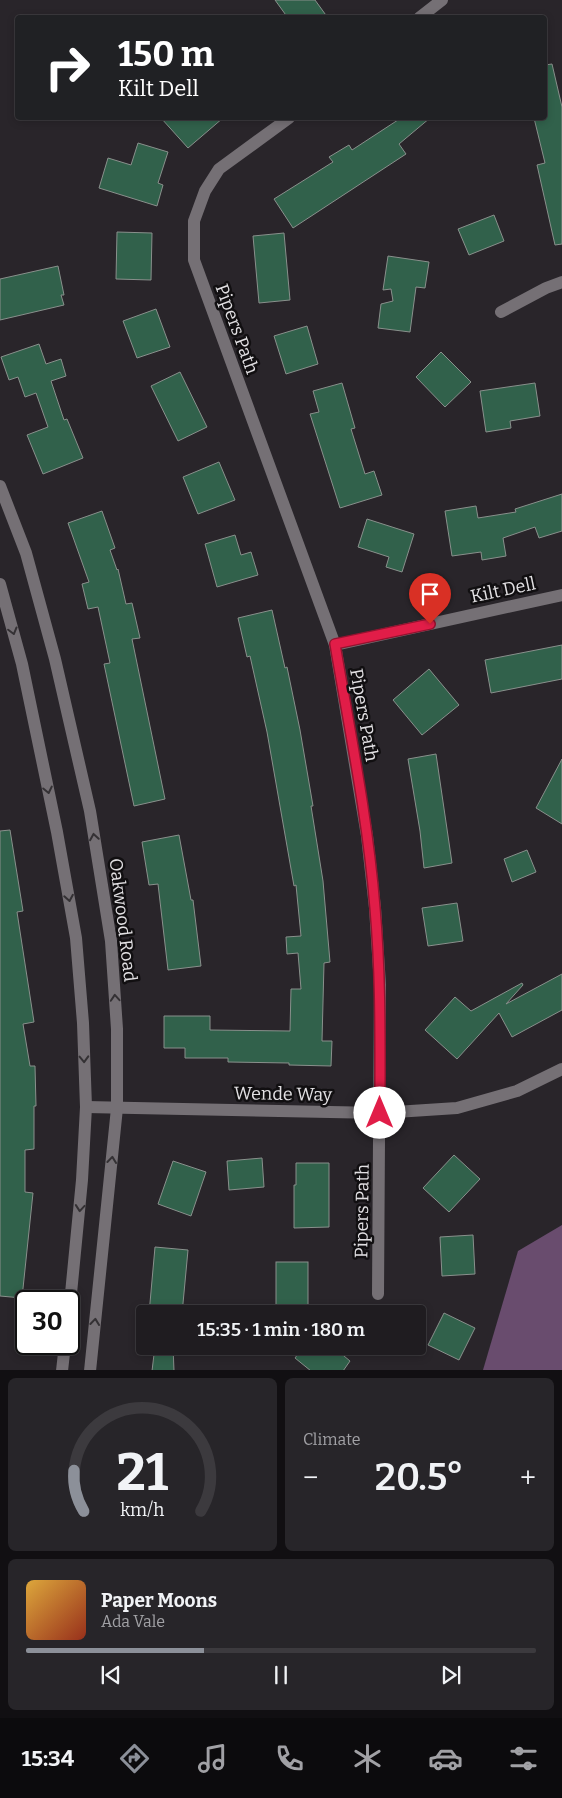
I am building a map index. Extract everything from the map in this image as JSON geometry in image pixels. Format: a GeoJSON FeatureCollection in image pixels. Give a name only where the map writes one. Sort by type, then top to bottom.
{"type":"FeatureCollection","features":[{"type":"Feature","properties":{"kind":"street"},"geometry":{"type":"LineString","coordinates":[[423,15],[442,0]]}},
{"type":"Feature","properties":{"kind":"street","name":"Pipers Path"},"geometry":{"type":"LineString","coordinates":[[286,120],[219,169],[205,191],[194,221],[194,260],[335,644],[367,836],[375,908],[380,985],[378,1294]]}},
{"type":"Feature","properties":{"kind":"street"},"geometry":{"type":"LineString","coordinates":[[501,312],[546,288],[562,282]]}},
{"type":"Feature","properties":{"kind":"street","name":"Oakwood Road"},"geometry":{"type":"LineString","coordinates":[[0,486],[26,553],[55,659],[90,811],[111,941],[117,1029],[117,1108],[90,1370]]}},
{"type":"Feature","properties":{"kind":"street"},"geometry":{"type":"LineString","coordinates":[[0,584],[22,664],[57,832],[76,938],[83,1023],[86,1107],[82,1180],[71,1290]]}},
{"type":"Feature","properties":{"kind":"street","name":"Kilt Dell"},"geometry":{"type":"LineString","coordinates":[[335,644],[562,595]]}},
{"type":"Feature","properties":{"kind":"street","name":"Wende Way"},"geometry":{"type":"LineString","coordinates":[[86,1107],[380,1113],[457,1108],[517,1091],[562,1068]]}},
{"type":"Feature","properties":{"kind":"street"},"geometry":{"type":"LineString","coordinates":[[62,1370],[64,1355]]}},
{"type":"Feature","properties":{"kind":"shaded area"},"geometry":{"type":"Polygon","coordinates":[[[562,1225],[562,1370],[483,1370],[518,1251],[562,1225]]]}},
{"type":"Feature","properties":{"kind":"building"},"geometry":{"type":"Polygon","coordinates":[[[275,0],[315,0],[326,15],[286,15],[275,0]]]}},
{"type":"Feature","properties":{"kind":"building"},"geometry":{"type":"Polygon","coordinates":[[[552,64],[562,107],[562,244],[555,245],[537,165],[545,163],[534,120],[547,120],[547,65],[552,64]]]}},
{"type":"Feature","properties":{"kind":"building"},"geometry":{"type":"Polygon","coordinates":[[[163,120],[221,120],[188,148],[163,120]]]}},
{"type":"Feature","properties":{"kind":"building"},"geometry":{"type":"Polygon","coordinates":[[[398,120],[428,120],[399,144],[406,154],[293,228],[274,199],[333,162],[329,157],[349,145],[352,150],[398,120]]]}},
{"type":"Feature","properties":{"kind":"building"},"geometry":{"type":"Polygon","coordinates":[[[138,143],[168,152],[158,183],[163,185],[157,206],[99,188],[108,158],[131,165],[138,143]]]}},
{"type":"Feature","properties":{"kind":"building"},"geometry":{"type":"Polygon","coordinates":[[[494,215],[504,241],[469,255],[458,229],[494,215]]]}},
{"type":"Feature","properties":{"kind":"building"},"geometry":{"type":"Polygon","coordinates":[[[117,232],[152,233],[151,280],[116,279],[117,232]]]}},
{"type":"Feature","properties":{"kind":"building"},"geometry":{"type":"Polygon","coordinates":[[[284,233],[290,300],[259,303],[253,236],[284,233]]]}},
{"type":"Feature","properties":{"kind":"building"},"geometry":{"type":"Polygon","coordinates":[[[388,256],[429,262],[425,288],[416,287],[410,332],[378,328],[381,304],[393,301],[391,289],[383,290],[388,256]]]}},
{"type":"Feature","properties":{"kind":"building"},"geometry":{"type":"Polygon","coordinates":[[[58,266],[64,295],[61,295],[64,305],[0,320],[0,279],[58,266]]]}},
{"type":"Feature","properties":{"kind":"building"},"geometry":{"type":"Polygon","coordinates":[[[156,309],[170,347],[137,358],[123,321],[156,309]]]}},
{"type":"Feature","properties":{"kind":"building"},"geometry":{"type":"Polygon","coordinates":[[[307,326],[318,364],[286,374],[274,336],[307,326]]]}},
{"type":"Feature","properties":{"kind":"building"},"geometry":{"type":"Polygon","coordinates":[[[39,344],[46,364],[61,359],[66,376],[51,381],[64,420],[67,419],[83,458],[43,474],[27,435],[48,427],[36,393],[25,397],[18,377],[9,380],[1,357],[39,344]]]}},
{"type":"Feature","properties":{"kind":"building"},"geometry":{"type":"Polygon","coordinates":[[[441,352],[471,382],[445,407],[416,377],[441,352]]]}},
{"type":"Feature","properties":{"kind":"building"},"geometry":{"type":"Polygon","coordinates":[[[180,372],[207,427],[178,441],[151,386],[180,372]]]}},
{"type":"Feature","properties":{"kind":"building"},"geometry":{"type":"Polygon","coordinates":[[[342,383],[355,428],[351,429],[365,474],[374,471],[382,495],[340,508],[310,414],[319,412],[313,391],[342,383]]]}},
{"type":"Feature","properties":{"kind":"building"},"geometry":{"type":"Polygon","coordinates":[[[535,383],[540,416],[510,421],[511,428],[486,432],[480,391],[535,383]]]}},
{"type":"Feature","properties":{"kind":"building"},"geometry":{"type":"Polygon","coordinates":[[[219,462],[235,500],[198,514],[183,477],[219,462]]]}},
{"type":"Feature","properties":{"kind":"building"},"geometry":{"type":"Polygon","coordinates":[[[562,494],[562,531],[539,538],[535,527],[503,538],[506,556],[482,560],[481,552],[452,556],[445,511],[476,506],[478,518],[516,512],[515,509],[562,494]]]}},
{"type":"Feature","properties":{"kind":"building"},"geometry":{"type":"Polygon","coordinates":[[[102,511],[115,548],[110,550],[118,569],[126,604],[132,603],[140,638],[132,639],[165,799],[134,806],[104,664],[110,663],[98,607],[88,609],[82,584],[89,582],[68,523],[102,511]]]}},
{"type":"Feature","properties":{"kind":"building"},"geometry":{"type":"Polygon","coordinates":[[[367,519],[414,534],[402,572],[386,567],[389,557],[358,547],[367,519]]]}},
{"type":"Feature","properties":{"kind":"building"},"geometry":{"type":"Polygon","coordinates":[[[235,535],[241,555],[251,552],[258,575],[217,587],[205,544],[235,535]]]}},
{"type":"Feature","properties":{"kind":"building"},"geometry":{"type":"Polygon","coordinates":[[[272,610],[285,668],[287,667],[300,730],[323,881],[330,962],[324,963],[322,1041],[332,1041],[331,1066],[228,1062],[228,1058],[185,1058],[185,1048],[164,1048],[164,1016],[210,1016],[210,1030],[290,1031],[291,989],[301,989],[298,953],[287,954],[286,937],[301,936],[296,885],[294,886],[267,732],[250,656],[247,657],[238,618],[272,610]]]}},
{"type":"Feature","properties":{"kind":"building"},"geometry":{"type":"Polygon","coordinates":[[[562,645],[562,679],[491,693],[485,660],[562,645]]]}},
{"type":"Feature","properties":{"kind":"building"},"geometry":{"type":"Polygon","coordinates":[[[429,669],[459,705],[422,735],[393,700],[429,669]]]}},
{"type":"Feature","properties":{"kind":"building"},"geometry":{"type":"Polygon","coordinates":[[[436,754],[452,863],[424,868],[408,759],[436,754]]]}},
{"type":"Feature","properties":{"kind":"building"},"geometry":{"type":"Polygon","coordinates":[[[562,759],[562,824],[536,808],[562,759]]]}},
{"type":"Feature","properties":{"kind":"building"},"geometry":{"type":"Polygon","coordinates":[[[10,830],[23,911],[17,912],[34,1022],[23,1024],[30,1066],[35,1066],[36,1106],[34,1106],[34,1149],[25,1150],[25,1192],[33,1193],[23,1290],[15,1290],[15,1297],[0,1296],[0,831],[10,830]]]}},
{"type":"Feature","properties":{"kind":"building"},"geometry":{"type":"Polygon","coordinates":[[[179,835],[191,900],[193,900],[201,966],[168,970],[158,884],[149,885],[142,842],[179,835]]]}},
{"type":"Feature","properties":{"kind":"building"},"geometry":{"type":"Polygon","coordinates":[[[527,850],[536,872],[512,882],[504,859],[527,850]]]}},
{"type":"Feature","properties":{"kind":"building"},"geometry":{"type":"Polygon","coordinates":[[[457,903],[463,941],[428,946],[422,908],[457,903]]]}},
{"type":"Feature","properties":{"kind":"building"},"geometry":{"type":"Polygon","coordinates":[[[562,974],[562,1010],[512,1037],[499,1013],[457,1059],[425,1030],[455,997],[471,1011],[522,983],[523,985],[506,1004],[562,974]]]}},
{"type":"Feature","properties":{"kind":"building"},"geometry":{"type":"Polygon","coordinates":[[[454,1155],[480,1179],[449,1212],[423,1188],[454,1155]]]}},
{"type":"Feature","properties":{"kind":"building"},"geometry":{"type":"Polygon","coordinates":[[[262,1158],[264,1187],[229,1190],[227,1161],[262,1158]]]}},
{"type":"Feature","properties":{"kind":"building"},"geometry":{"type":"Polygon","coordinates":[[[173,1161],[206,1172],[191,1216],[158,1204],[173,1161]]]}},
{"type":"Feature","properties":{"kind":"building"},"geometry":{"type":"Polygon","coordinates":[[[296,1163],[329,1163],[329,1227],[294,1228],[296,1163]]]}},
{"type":"Feature","properties":{"kind":"building"},"geometry":{"type":"Polygon","coordinates":[[[473,1235],[475,1274],[442,1276],[440,1237],[473,1235]]]}},
{"type":"Feature","properties":{"kind":"building"},"geometry":{"type":"Polygon","coordinates":[[[155,1247],[188,1250],[183,1305],[150,1305],[155,1247]]]}},
{"type":"Feature","properties":{"kind":"building"},"geometry":{"type":"Polygon","coordinates":[[[276,1262],[308,1262],[308,1305],[276,1305],[276,1262]]]}},
{"type":"Feature","properties":{"kind":"building"},"geometry":{"type":"Polygon","coordinates":[[[444,1313],[475,1328],[459,1360],[428,1345],[444,1313]]]}},
{"type":"Feature","properties":{"kind":"building"},"geometry":{"type":"Polygon","coordinates":[[[154,1355],[173,1355],[174,1370],[152,1370],[154,1355]]]}},
{"type":"Feature","properties":{"kind":"building"},"geometry":{"type":"Polygon","coordinates":[[[297,1355],[343,1355],[350,1361],[344,1370],[310,1370],[295,1358],[297,1355]]]}},
{"type":"Feature","properties":{"kind":"route"},"geometry":{"type":"LineString","coordinates":[[380,1113],[380,985],[375,908],[367,836],[335,644],[430,624]]}}]}
